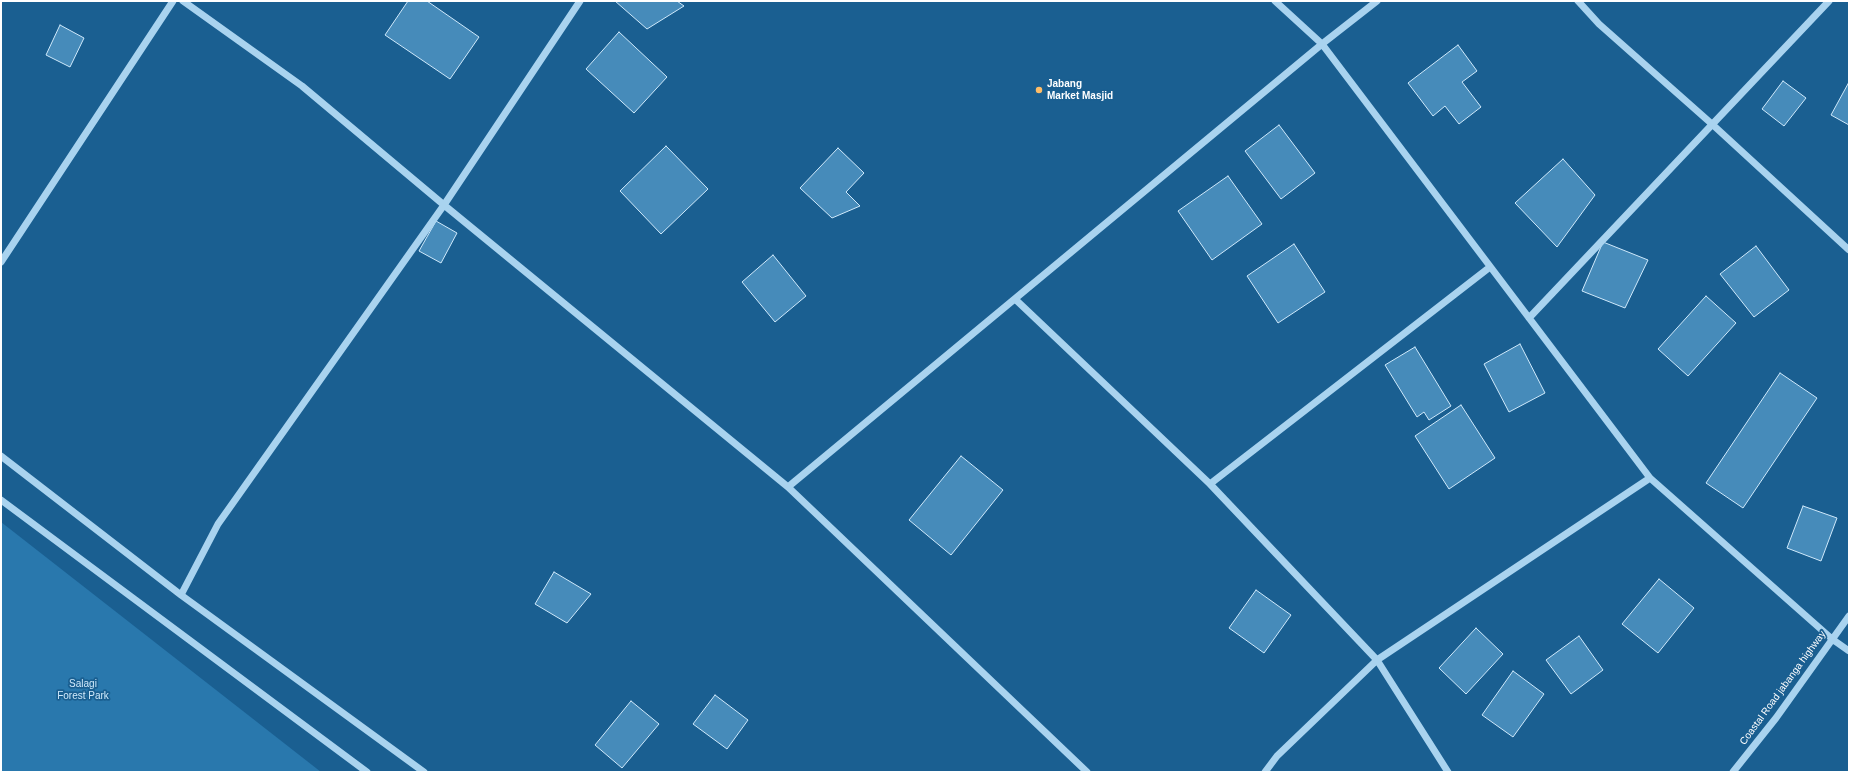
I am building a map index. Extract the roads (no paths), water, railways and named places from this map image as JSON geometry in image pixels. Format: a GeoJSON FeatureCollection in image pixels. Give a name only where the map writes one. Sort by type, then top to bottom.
{"type":"FeatureCollection","features":[{"type":"Feature","properties":{"kind":"street"},"geometry":{"type":"LineString","coordinates":[[1,262],[173,1]]}},
{"type":"Feature","properties":{"kind":"street"},"geometry":{"type":"LineString","coordinates":[[183,1],[302,86],[444,205],[788,486],[1087,772]]}},
{"type":"Feature","properties":{"kind":"street"},"geometry":{"type":"LineString","coordinates":[[181,595],[218,524],[444,205],[580,1]]}},
{"type":"Feature","properties":{"kind":"street"},"geometry":{"type":"LineString","coordinates":[[1275,1],[1322,44],[1650,478],[1832,639],[1849,650]]}},
{"type":"Feature","properties":{"kind":"street"},"geometry":{"type":"LineString","coordinates":[[788,486],[1322,44],[1377,1]]}},
{"type":"Feature","properties":{"kind":"street"},"geometry":{"type":"LineString","coordinates":[[1578,1],[1599,24],[1713,125],[1849,250]]}},
{"type":"Feature","properties":{"kind":"street"},"geometry":{"type":"LineString","coordinates":[[1528,318],[1713,125],[1829,1]]}},
{"type":"Feature","properties":{"kind":"street"},"geometry":{"type":"LineString","coordinates":[[1210,484],[1490,267]]}},
{"type":"Feature","properties":{"kind":"street"},"geometry":{"type":"LineString","coordinates":[[1014,299],[1210,484],[1378,660],[1448,772]]}},
{"type":"Feature","properties":{"kind":"street"},"geometry":{"type":"LineString","coordinates":[[1,456],[181,595],[424,772]]}},
{"type":"Feature","properties":{"kind":"street"},"geometry":{"type":"LineString","coordinates":[[1265,772],[1277,756],[1378,660],[1650,478]]}},
{"type":"Feature","properties":{"kind":"street"},"geometry":{"type":"LineString","coordinates":[[1,500],[367,772]]}},
{"type":"Feature","properties":{"kind":"street","name":"Coastal Road jabanga highway"},"geometry":{"type":"LineString","coordinates":[[1733,772],[1776,718],[1849,616]]}},
{"type":"Feature","properties":{"kind":"place","name":"Jabang Market Masjid"},"geometry":{"type":"Point","coordinates":[1039,90]}},
{"type":"Feature","properties":{"kind":"park label","name":"Salagi Forest Park"},"geometry":{"type":"Point","coordinates":[83,690]}}]}
